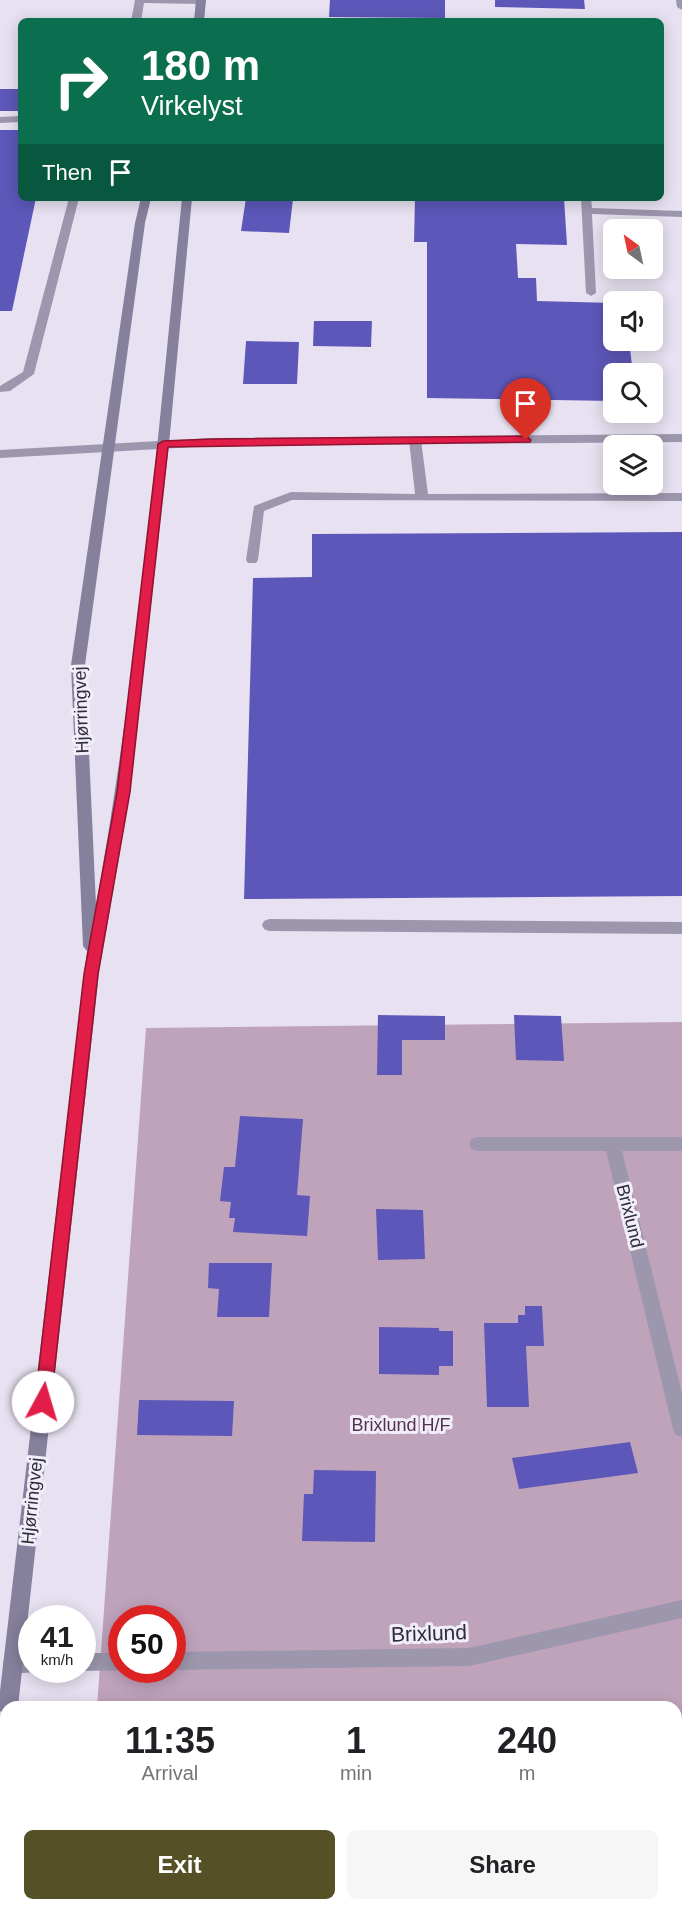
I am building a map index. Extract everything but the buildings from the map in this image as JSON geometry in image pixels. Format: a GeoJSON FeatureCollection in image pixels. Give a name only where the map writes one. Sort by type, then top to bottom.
{"type":"FeatureCollection","features":[{"type":"Feature","properties":{"kind":"main road"},"geometry":{"type":"LineString","coordinates":[[199,18],[201,1]]}},
{"type":"Feature","properties":{"kind":"main road","name":"Hjørringvej"},"geometry":{"type":"LineString","coordinates":[[91,974],[78,665],[107,448],[140,223],[145,201]]}},
{"type":"Feature","properties":{"kind":"main road","name":"Hjørringvej"},"geometry":{"type":"LineString","coordinates":[[28,1605],[91,974],[123,792],[163,444],[187,201]]}},
{"type":"Feature","properties":{"kind":"main road","name":"Hjørringvej"},"geometry":{"type":"LineString","coordinates":[[10,1701],[18,1676]]}},
{"type":"Feature","properties":{"kind":"street"},"geometry":{"type":"LineString","coordinates":[[136,18],[139,0],[201,1]]}},
{"type":"Feature","properties":{"kind":"street"},"geometry":{"type":"LineString","coordinates":[[681,0],[682,7]]}},
{"type":"Feature","properties":{"kind":"street"},"geometry":{"type":"LineString","coordinates":[[0,120],[18,119]]}},
{"type":"Feature","properties":{"kind":"street"},"geometry":{"type":"LineString","coordinates":[[0,389],[6,389],[28,374],[73,201]]}},
{"type":"Feature","properties":{"kind":"street"},"geometry":{"type":"LineString","coordinates":[[586,201],[591,292]]}},
{"type":"Feature","properties":{"kind":"street"},"geometry":{"type":"LineString","coordinates":[[586,211],[682,214]]}},
{"type":"Feature","properties":{"kind":"street"},"geometry":{"type":"LineString","coordinates":[[0,454],[163,444],[682,438]]}},
{"type":"Feature","properties":{"kind":"street"},"geometry":{"type":"LineString","coordinates":[[415,440],[422,498]]}},
{"type":"Feature","properties":{"kind":"street"},"geometry":{"type":"LineString","coordinates":[[252,560],[258,509],[291,496],[682,497]]}},
{"type":"Feature","properties":{"kind":"street"},"geometry":{"type":"LineString","coordinates":[[268,925],[682,928]]}},
{"type":"Feature","properties":{"kind":"street"},"geometry":{"type":"LineString","coordinates":[[477,1144],[682,1144]]}},
{"type":"Feature","properties":{"kind":"street","name":"Brixlund"},"geometry":{"type":"LineString","coordinates":[[612,1144],[682,1428]]}},
{"type":"Feature","properties":{"kind":"street","name":"Brixlund"},"geometry":{"type":"LineString","coordinates":[[186,1661],[469,1657],[682,1609]]}},
{"type":"Feature","properties":{"kind":"green space","name":"Brixlund H/F"},"geometry":{"type":"Polygon","coordinates":[[[682,1022],[682,1701],[97,1701],[146,1028],[682,1022]]]}},
{"type":"Feature","properties":{"kind":"route"},"geometry":{"type":"LineString","coordinates":[[43,1402],[91,974],[123,792],[163,444],[526,440]]}}]}
